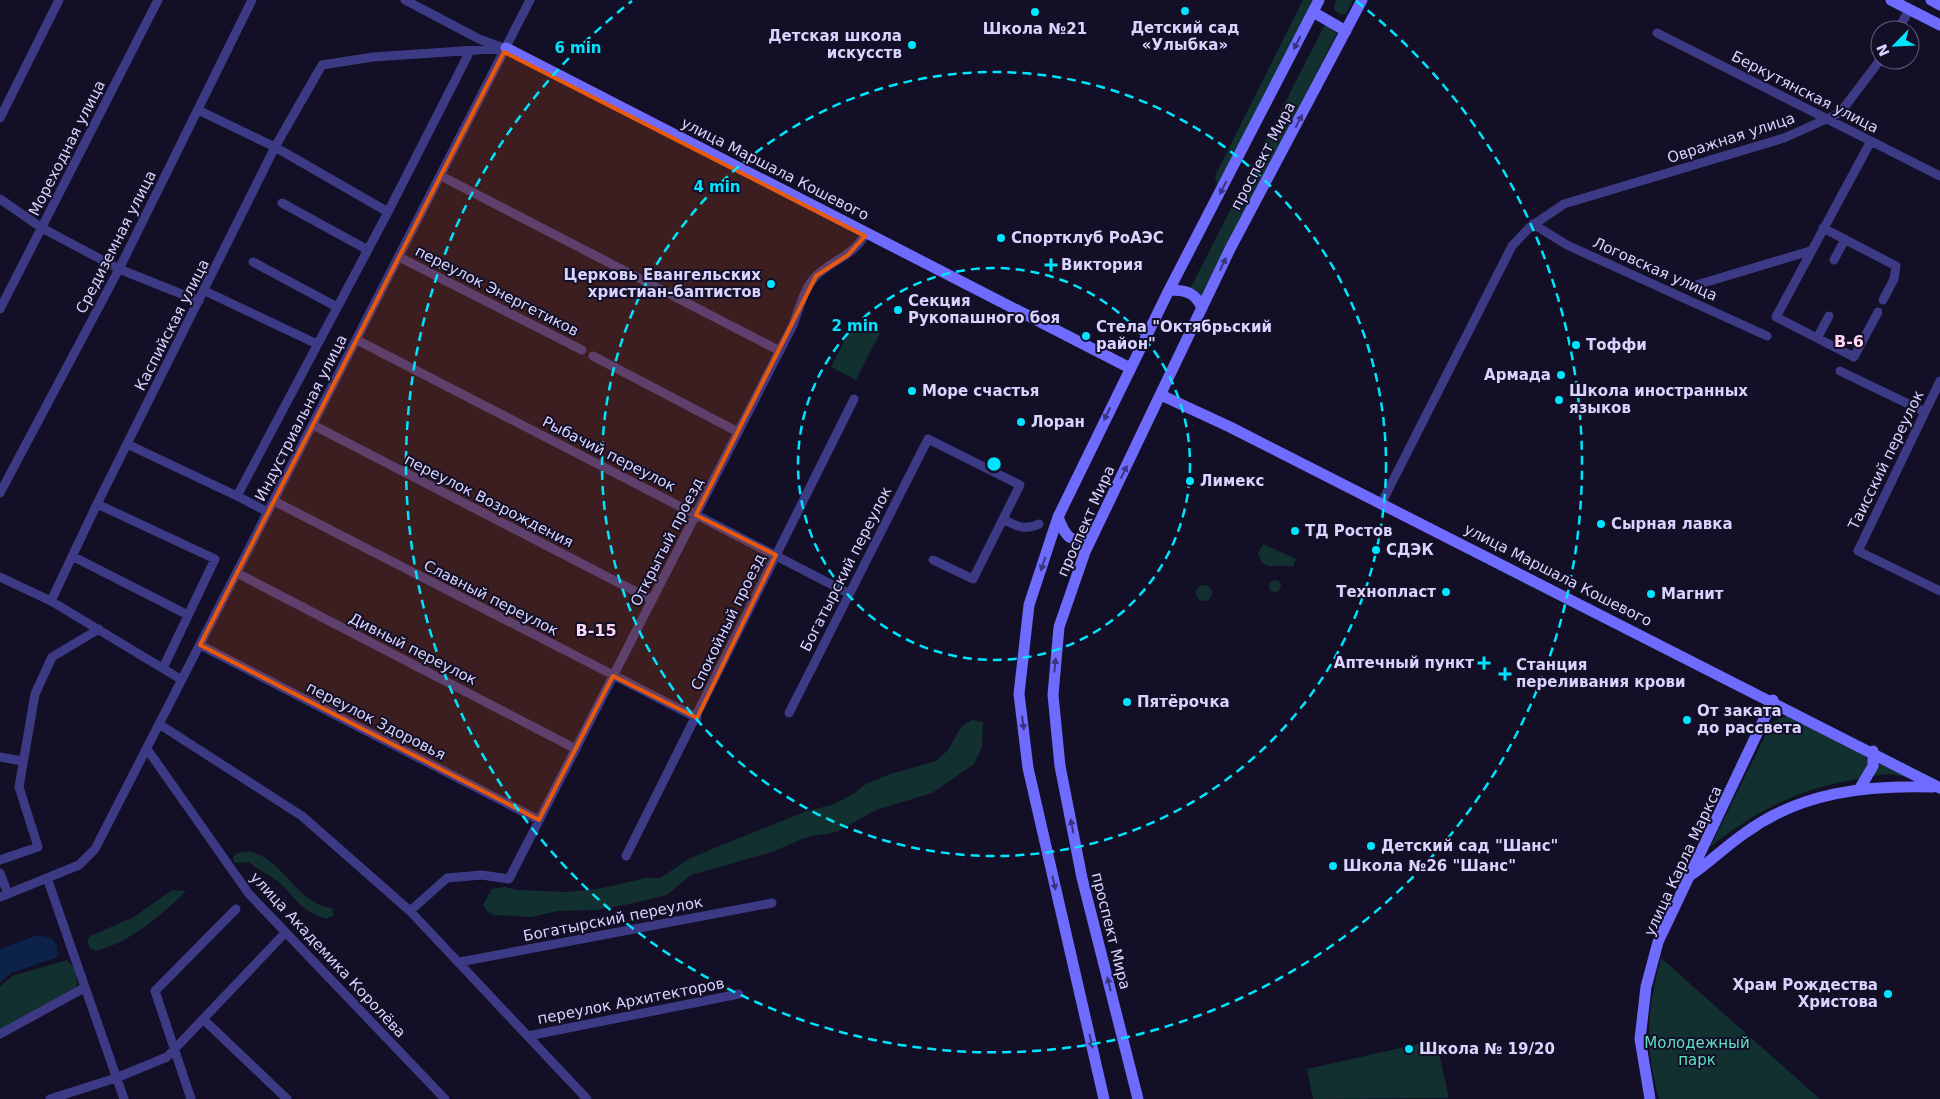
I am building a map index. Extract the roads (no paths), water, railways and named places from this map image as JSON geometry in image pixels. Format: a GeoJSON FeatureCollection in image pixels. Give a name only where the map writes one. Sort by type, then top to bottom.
{"type":"FeatureCollection","features":[{"type":"Feature","properties":{"kind":"street"},"geometry":{"type":"LineString","coordinates":[[0,118],[59,0]]}},
{"type":"Feature","properties":{"kind":"street","name":"Мореходная улица"},"geometry":{"type":"LineString","coordinates":[[0,308],[158,0]]}},
{"type":"Feature","properties":{"kind":"street","name":"Средиземная улица"},"geometry":{"type":"LineString","coordinates":[[0,493],[119,269],[252,0]]}},
{"type":"Feature","properties":{"kind":"street","name":"улица Маршала Кошевого"},"geometry":{"type":"LineString","coordinates":[[405,0],[1129,369]]}},
{"type":"Feature","properties":{"kind":"street","name":"Индустриальная улица"},"geometry":{"type":"LineString","coordinates":[[4,895],[79,865],[95,849],[530,0]]}},
{"type":"Feature","properties":{"kind":"street","name":"проспект Мира"},"geometry":{"type":"LineString","coordinates":[[1104,1099],[1028,768],[1019,694],[1029,605],[1058,517],[1129,369],[1320,0]]}},
{"type":"Feature","properties":{"kind":"street","name":"проспект Мира"},"geometry":{"type":"LineString","coordinates":[[1138,1099],[1082,878],[1060,766],[1053,695],[1060,627],[1085,552],[1202,308],[1230,250],[1362,0]]}},
{"type":"Feature","properties":{"kind":"street"},"geometry":{"type":"LineString","coordinates":[[1891,0],[1940,25]]}},
{"type":"Feature","properties":{"kind":"street"},"geometry":{"type":"LineString","coordinates":[[1931,0],[1940,5]]}},
{"type":"Feature","properties":{"kind":"street"},"geometry":{"type":"LineString","coordinates":[[1904,20],[1910,10]]}},
{"type":"Feature","properties":{"kind":"street"},"geometry":{"type":"LineString","coordinates":[[1313,12],[1346,31]]}},
{"type":"Feature","properties":{"kind":"street","name":"Беркутянская улица"},"geometry":{"type":"LineString","coordinates":[[1657,33],[1940,176]]}},
{"type":"Feature","properties":{"kind":"street"},"geometry":{"type":"LineString","coordinates":[[236,496],[388,212],[470,51],[505,50]]}},
{"type":"Feature","properties":{"kind":"street","name":"Каспийская улица"},"geometry":{"type":"LineString","coordinates":[[51,601],[97,504],[205,291],[275,147],[322,65],[373,58],[470,51]]}},
{"type":"Feature","properties":{"kind":"street","name":"Овражная улица"},"geometry":{"type":"LineString","coordinates":[[1383,500],[1512,246],[1533,224],[1564,204],[1784,138],[1827,119],[1840,113],[1872,70]]}},
{"type":"Feature","properties":{"kind":"street"},"geometry":{"type":"LineString","coordinates":[[198,110],[275,147],[388,212]]}},
{"type":"Feature","properties":{"kind":"street"},"geometry":{"type":"LineString","coordinates":[[1871,141],[1776,317],[1854,357],[1878,312]]}},
{"type":"Feature","properties":{"kind":"street"},"geometry":{"type":"LineString","coordinates":[[441,176],[780,351]]}},
{"type":"Feature","properties":{"kind":"street"},"geometry":{"type":"LineString","coordinates":[[0,199],[42,228],[119,269],[199,301]]}},
{"type":"Feature","properties":{"kind":"street"},"geometry":{"type":"LineString","coordinates":[[282,203],[368,250]]}},
{"type":"Feature","properties":{"kind":"street","name":"Логовская улица"},"geometry":{"type":"LineString","coordinates":[[1533,224],[1567,245],[1767,336]]}},
{"type":"Feature","properties":{"kind":"street"},"geometry":{"type":"LineString","coordinates":[[1823,228],[1896,266],[1894,279],[1883,300]]}},
{"type":"Feature","properties":{"kind":"street","name":"Открытый проезд"},"geometry":{"type":"LineString","coordinates":[[410,911],[447,878],[482,875],[509,879],[780,351],[816,276],[848,255],[865,234]]}},
{"type":"Feature","properties":{"kind":"street"},"geometry":{"type":"LineString","coordinates":[[1834,260],[1845,239]]}},
{"type":"Feature","properties":{"kind":"street","name":"Логовская улица"},"geometry":{"type":"LineString","coordinates":[[1693,286],[1810,251]]}},
{"type":"Feature","properties":{"kind":"street","name":"переулок Энергетиков"},"geometry":{"type":"LineString","coordinates":[[399,257],[582,350]]}},
{"type":"Feature","properties":{"kind":"street"},"geometry":{"type":"LineString","coordinates":[[253,262],[337,307]]}},
{"type":"Feature","properties":{"kind":"street"},"geometry":{"type":"LineString","coordinates":[[1169,290],[1187,290],[1198,298],[1202,308]]}},
{"type":"Feature","properties":{"kind":"street"},"geometry":{"type":"LineString","coordinates":[[205,291],[318,344]]}},
{"type":"Feature","properties":{"kind":"street"},"geometry":{"type":"LineString","coordinates":[[1818,338],[1829,316]]}},
{"type":"Feature","properties":{"kind":"street","name":"Рыбачий переулок"},"geometry":{"type":"LineString","coordinates":[[357,340],[848,593]]}},
{"type":"Feature","properties":{"kind":"street"},"geometry":{"type":"LineString","coordinates":[[593,356],[738,432]]}},
{"type":"Feature","properties":{"kind":"street"},"geometry":{"type":"LineString","coordinates":[[1840,371],[1925,412]]}},
{"type":"Feature","properties":{"kind":"street","name":"Таисский переулок"},"geometry":{"type":"LineString","coordinates":[[1940,381],[1858,551],[1940,591]]}},
{"type":"Feature","properties":{"kind":"street"},"geometry":{"type":"LineString","coordinates":[[1162,394],[1773,702]]}},
{"type":"Feature","properties":{"kind":"street","name":"улица Маршала Кошевого"},"geometry":{"type":"LineString","coordinates":[[1162,394],[1383,500],[1573,601],[1939,787]]}},
{"type":"Feature","properties":{"kind":"street","name":"Спокойный проезд"},"geometry":{"type":"LineString","coordinates":[[626,856],[697,718],[854,399]]}},
{"type":"Feature","properties":{"kind":"street","name":"переулок Возрождения"},"geometry":{"type":"LineString","coordinates":[[313,425],[652,600]]}},
{"type":"Feature","properties":{"kind":"street","name":"Богатырский переулок"},"geometry":{"type":"LineString","coordinates":[[789,713],[928,438],[1020,485],[1003,519]]}},
{"type":"Feature","properties":{"kind":"street"},"geometry":{"type":"LineString","coordinates":[[128,444],[268,512]]}},
{"type":"Feature","properties":{"kind":"street","name":"Славный переулок"},"geometry":{"type":"LineString","coordinates":[[274,501],[697,718]]}},
{"type":"Feature","properties":{"kind":"street"},"geometry":{"type":"LineString","coordinates":[[97,504],[215,559],[163,668]]}},
{"type":"Feature","properties":{"kind":"street"},"geometry":{"type":"LineString","coordinates":[[1058,517],[1063,532],[1070,538],[1082,540],[1095,531]]}},
{"type":"Feature","properties":{"kind":"street"},"geometry":{"type":"LineString","coordinates":[[934,560],[973,579],[1003,519],[1019,527],[1031,528],[1039,524]]}},
{"type":"Feature","properties":{"kind":"street"},"geometry":{"type":"LineString","coordinates":[[72,556],[188,615]]}},
{"type":"Feature","properties":{"kind":"street","name":"Дивный переулок"},"geometry":{"type":"LineString","coordinates":[[237,574],[576,749]]}},
{"type":"Feature","properties":{"kind":"street"},"geometry":{"type":"LineString","coordinates":[[0,577],[51,601],[182,680]]}},
{"type":"Feature","properties":{"kind":"street"},"geometry":{"type":"LineString","coordinates":[[0,860],[38,847],[19,787],[22,760],[36,694],[52,657],[99,629]]}},
{"type":"Feature","properties":{"kind":"street","name":"переулок Здоровья"},"geometry":{"type":"LineString","coordinates":[[200,645],[539,820]]}},
{"type":"Feature","properties":{"kind":"street","name":"улица Карла Маркса"},"geometry":{"type":"LineString","coordinates":[[1652,1099],[1643,1040],[1649,986],[1660,942],[1773,702]]}},
{"type":"Feature","properties":{"kind":"street"},"geometry":{"type":"LineString","coordinates":[[159,724],[302,816],[410,911],[587,1099]]}},
{"type":"Feature","properties":{"kind":"street","name":"улица Академика Королёва"},"geometry":{"type":"LineString","coordinates":[[147,748],[249,894],[445,1099]]}},
{"type":"Feature","properties":{"kind":"street"},"geometry":{"type":"LineString","coordinates":[[1860,788],[1873,766],[1873,753]]}},
{"type":"Feature","properties":{"kind":"street"},"geometry":{"type":"LineString","coordinates":[[0,757],[22,760]]}},
{"type":"Feature","properties":{"kind":"street"},"geometry":{"type":"LineString","coordinates":[[1691,875],[1746,832],[1789,808],[1818,797],[1860,788],[1890,786],[1939,787]]}},
{"type":"Feature","properties":{"kind":"street"},"geometry":{"type":"LineString","coordinates":[[0,873],[4,895]]}},
{"type":"Feature","properties":{"kind":"street"},"geometry":{"type":"LineString","coordinates":[[47,878],[124,1099]]}},
{"type":"Feature","properties":{"kind":"street","name":"Богатырский переулок"},"geometry":{"type":"LineString","coordinates":[[460,962],[772,903]]}},
{"type":"Feature","properties":{"kind":"street"},"geometry":{"type":"LineString","coordinates":[[191,1099],[155,992],[236,909]]}},
{"type":"Feature","properties":{"kind":"street"},"geometry":{"type":"LineString","coordinates":[[50,1099],[116,1078],[167,1057],[285,933]]}},
{"type":"Feature","properties":{"kind":"street"},"geometry":{"type":"LineString","coordinates":[[0,1034],[84,988]]}},
{"type":"Feature","properties":{"kind":"street","name":"переулок Архитекторов"},"geometry":{"type":"LineString","coordinates":[[528,1036],[739,994]]}},
{"type":"Feature","properties":{"kind":"street"},"geometry":{"type":"LineString","coordinates":[[203,1019],[288,1099]]}},
{"type":"Feature","properties":{"kind":"water"},"geometry":{"type":"Polygon","coordinates":[[[38,935],[51,938],[57,946],[58,957],[11,973],[0,983],[0,949],[38,935]]]}},
{"type":"Feature","properties":{"kind":"place","name":"Детский сад «Улыбка»"},"geometry":{"type":"Point","coordinates":[1185,11]}},
{"type":"Feature","properties":{"kind":"place","name":"Школа №21"},"geometry":{"type":"Point","coordinates":[1035,12]}},
{"type":"Feature","properties":{"kind":"place","name":"Детская школа искусств"},"geometry":{"type":"Point","coordinates":[912,45]}},
{"type":"Feature","properties":{"kind":"place","name":"Спортклуб РоАЭС"},"geometry":{"type":"Point","coordinates":[1001,238]}},
{"type":"Feature","properties":{"kind":"place","name":"Виктория"},"geometry":{"type":"Point","coordinates":[1051,265]}},
{"type":"Feature","properties":{"kind":"place","name":"Церковь Евангельских христиан-баптистов"},"geometry":{"type":"Point","coordinates":[771,284]}},
{"type":"Feature","properties":{"kind":"place","name":"Секция Рукопашного боя"},"geometry":{"type":"Point","coordinates":[898,310]}},
{"type":"Feature","properties":{"kind":"place","name":"Стела \"Октябрьский район\""},"geometry":{"type":"Point","coordinates":[1086,336]}},
{"type":"Feature","properties":{"kind":"place","name":"Тоффи"},"geometry":{"type":"Point","coordinates":[1576,345]}},
{"type":"Feature","properties":{"kind":"place","name":"Армада"},"geometry":{"type":"Point","coordinates":[1561,375]}},
{"type":"Feature","properties":{"kind":"place","name":"Море счастья"},"geometry":{"type":"Point","coordinates":[912,391]}},
{"type":"Feature","properties":{"kind":"place","name":"Школа иностранных языков"},"geometry":{"type":"Point","coordinates":[1559,400]}},
{"type":"Feature","properties":{"kind":"place","name":"Лоран"},"geometry":{"type":"Point","coordinates":[1021,422]}},
{"type":"Feature","properties":{"kind":"place","name":"Лимекс"},"geometry":{"type":"Point","coordinates":[1190,481]}},
{"type":"Feature","properties":{"kind":"place","name":"Сырная лавка"},"geometry":{"type":"Point","coordinates":[1601,524]}},
{"type":"Feature","properties":{"kind":"place","name":"ТД Ростов"},"geometry":{"type":"Point","coordinates":[1295,531]}},
{"type":"Feature","properties":{"kind":"place","name":"СДЭК"},"geometry":{"type":"Point","coordinates":[1376,550]}},
{"type":"Feature","properties":{"kind":"place","name":"Технопласт"},"geometry":{"type":"Point","coordinates":[1446,592]}},
{"type":"Feature","properties":{"kind":"place","name":"Магнит"},"geometry":{"type":"Point","coordinates":[1651,594]}},
{"type":"Feature","properties":{"kind":"place","name":"Аптечный пункт"},"geometry":{"type":"Point","coordinates":[1484,663]}},
{"type":"Feature","properties":{"kind":"place","name":"Станция переливания крови"},"geometry":{"type":"Point","coordinates":[1505,674]}},
{"type":"Feature","properties":{"kind":"place","name":"Пятёрочка"},"geometry":{"type":"Point","coordinates":[1127,702]}},
{"type":"Feature","properties":{"kind":"place","name":"От заката до рассвета"},"geometry":{"type":"Point","coordinates":[1687,720]}},
{"type":"Feature","properties":{"kind":"place","name":"Детский сад \"Шанс\""},"geometry":{"type":"Point","coordinates":[1371,846]}},
{"type":"Feature","properties":{"kind":"place","name":"Школа №26 \"Шанс\""},"geometry":{"type":"Point","coordinates":[1333,866]}},
{"type":"Feature","properties":{"kind":"place","name":"Храм Рождества Христова"},"geometry":{"type":"Point","coordinates":[1888,994]}},
{"type":"Feature","properties":{"kind":"place","name":"Школа № 19/20"},"geometry":{"type":"Point","coordinates":[1409,1049]}},
{"type":"Feature","properties":{"kind":"district","name":"В-6"},"geometry":{"type":"Point","coordinates":[1849,341]}},
{"type":"Feature","properties":{"kind":"district","name":"В-15"},"geometry":{"type":"Point","coordinates":[596,630]}},
{"type":"Feature","properties":{"kind":"park label","name":"Молодежный парк"},"geometry":{"type":"Point","coordinates":[1697,1052]}}]}
